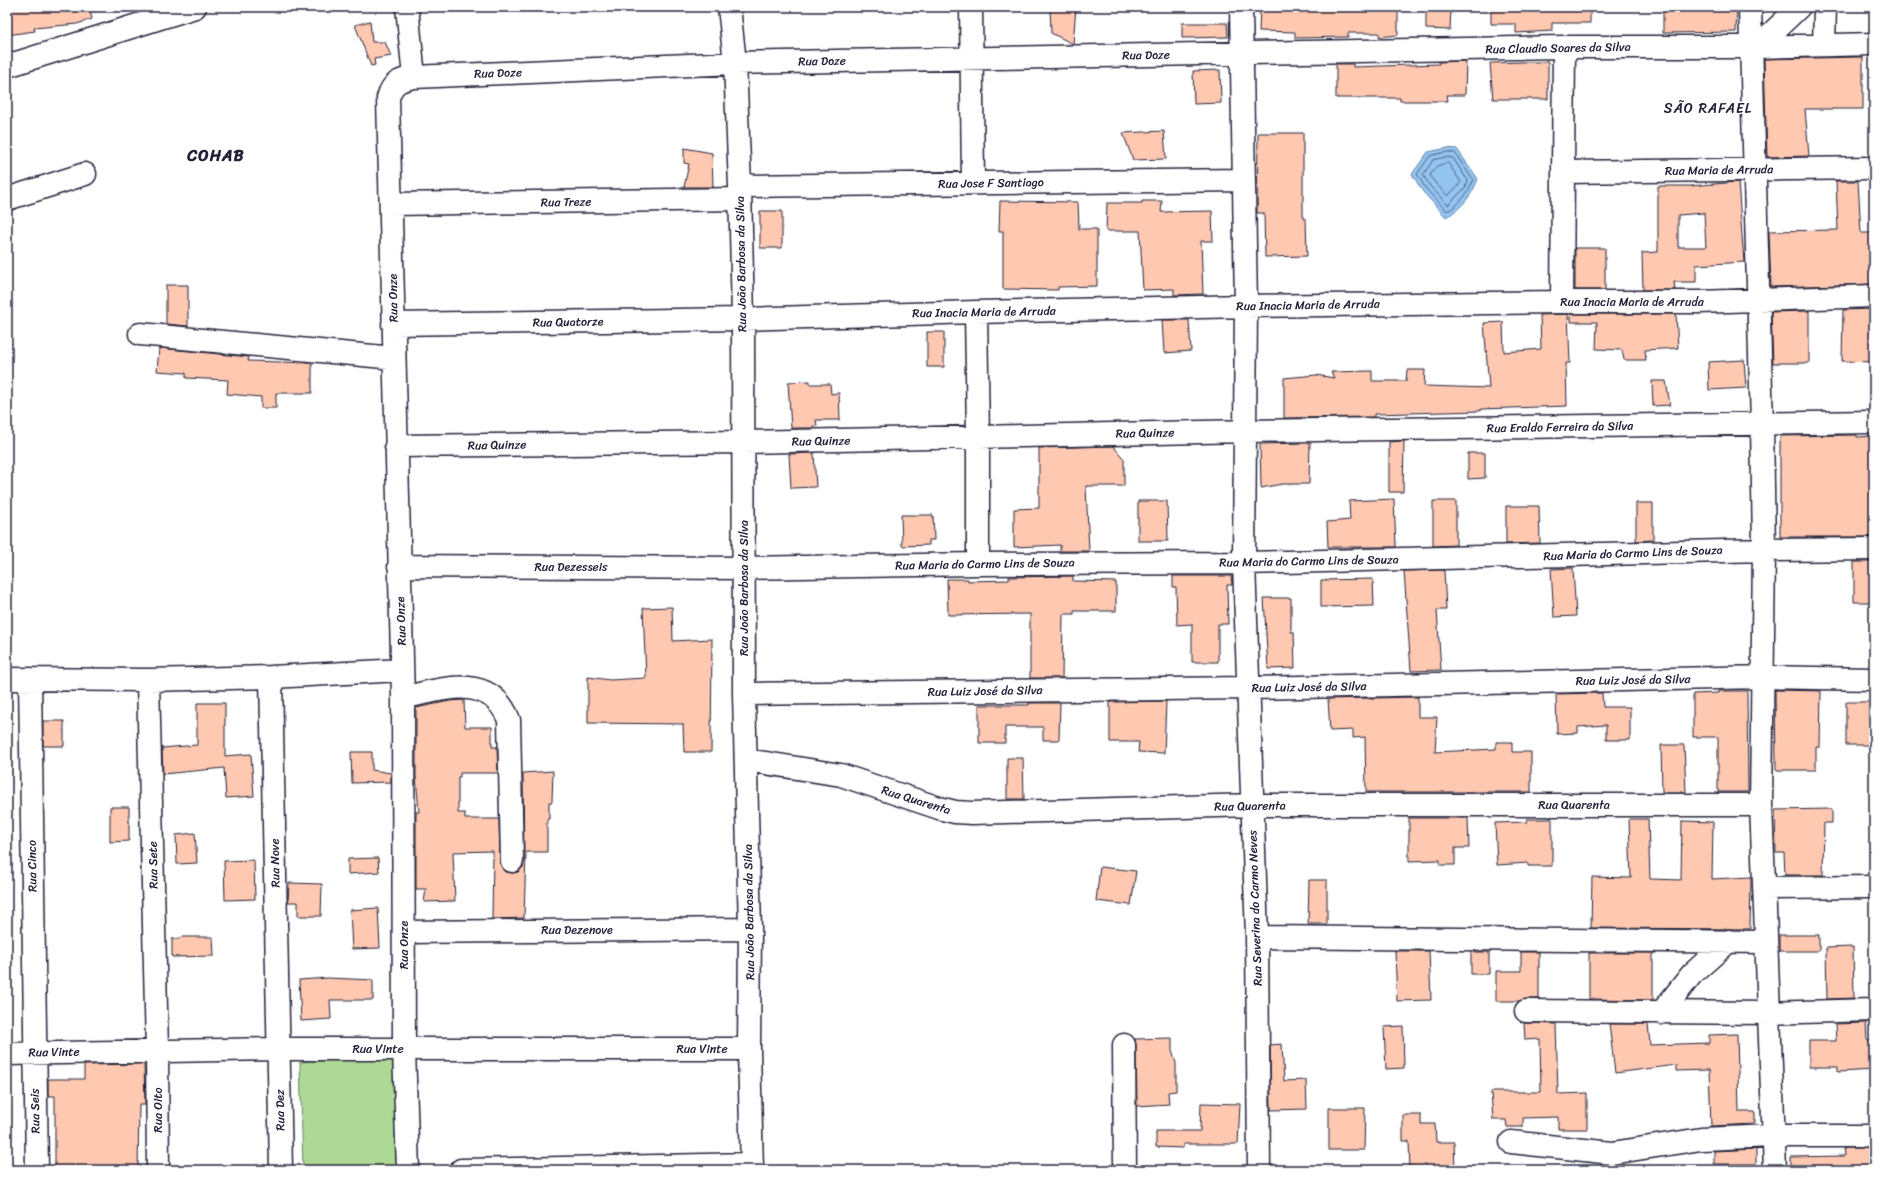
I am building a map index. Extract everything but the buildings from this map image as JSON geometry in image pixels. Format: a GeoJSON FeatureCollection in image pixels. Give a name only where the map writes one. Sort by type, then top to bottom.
{"type":"FeatureCollection","features":[{"type":"Feature","properties":{"kind":"street"},"geometry":{"type":"LineString","coordinates":[[7,66],[195,7]]}},
{"type":"Feature","properties":{"kind":"street"},"geometry":{"type":"LineString","coordinates":[[407,7],[408,78]]}},
{"type":"Feature","properties":{"kind":"street","name":"Rua João Barbosa da Silva"},"geometry":{"type":"LineString","coordinates":[[729,7],[735,62],[743,319],[744,694],[750,929],[749,1049],[752,1167]]}},
{"type":"Feature","properties":{"kind":"street"},"geometry":{"type":"LineString","coordinates":[[971,7],[973,183]]}},
{"type":"Feature","properties":{"kind":"street"},"geometry":{"type":"LineString","coordinates":[[1241,7],[1241,54]]}},
{"type":"Feature","properties":{"kind":"street"},"geometry":{"type":"LineString","coordinates":[[1750,7],[1754,47],[1754,170],[1762,424],[1764,550],[1764,678],[1761,805],[1775,1170]]}},
{"type":"Feature","properties":{"kind":"street"},"geometry":{"type":"LineString","coordinates":[[1754,47],[1799,7]]}},
{"type":"Feature","properties":{"kind":"street"},"geometry":{"type":"LineString","coordinates":[[1824,45],[1825,7]]}},
{"type":"Feature","properties":{"kind":"street","name":"Rua Claudio Soares da Silva"},"geometry":{"type":"LineString","coordinates":[[1241,54],[1564,47],[1754,47],[1874,44]]}},
{"type":"Feature","properties":{"kind":"street"},"geometry":{"type":"LineString","coordinates":[[1562,302],[1564,47]]}},
{"type":"Feature","properties":{"kind":"street","name":"Rua Doze"},"geometry":{"type":"LineString","coordinates":[[408,78],[735,62],[1241,54]]}},
{"type":"Feature","properties":{"kind":"street","name":"Rua Severina do Carmo Neves"},"geometry":{"type":"LineString","coordinates":[[1241,54],[1246,306],[1244,563],[1250,688],[1252,805],[1257,937],[1259,1170]]}},
{"type":"Feature","properties":{"kind":"street","name":"Rua Onze"},"geometry":{"type":"LineString","coordinates":[[408,78],[395,83],[390,90],[388,98],[392,204],[393,324],[403,698],[404,1049],[408,1170]]}},
{"type":"Feature","properties":{"kind":"street","name":"Rua Maria de Arruda"},"geometry":{"type":"LineString","coordinates":[[1564,172],[1874,168]]}},
{"type":"Feature","properties":{"kind":"street"},"geometry":{"type":"LineString","coordinates":[[7,199],[85,174]]}},
{"type":"Feature","properties":{"kind":"street","name":"Rua Jose F Santiago"},"geometry":{"type":"LineString","coordinates":[[740,193],[973,183],[1243,180]]}},
{"type":"Feature","properties":{"kind":"street","name":"Rua Treze"},"geometry":{"type":"LineString","coordinates":[[392,204],[740,193]]}},
{"type":"Feature","properties":{"kind":"street","name":"Rua Inacia Maria de Arruda"},"geometry":{"type":"LineString","coordinates":[[743,319],[1246,306],[1562,302],[1699,302],[1874,296]]}},
{"type":"Feature","properties":{"kind":"street"},"geometry":{"type":"LineString","coordinates":[[976,312],[978,564]]}},
{"type":"Feature","properties":{"kind":"street","name":"Rua Quatorze"},"geometry":{"type":"LineString","coordinates":[[393,324],[743,319]]}},
{"type":"Feature","properties":{"kind":"street"},"geometry":{"type":"LineString","coordinates":[[140,334],[394,358]]}},
{"type":"Feature","properties":{"kind":"street","name":"Rua Eraldo Ferreira da Silva"},"geometry":{"type":"LineString","coordinates":[[1246,431],[1874,422]]}},
{"type":"Feature","properties":{"kind":"street","name":"Rua Quinze"},"geometry":{"type":"LineString","coordinates":[[396,446],[744,442],[1246,431]]}},
{"type":"Feature","properties":{"kind":"street","name":"Rua Maria do Carmo Lins de Souza"},"geometry":{"type":"LineString","coordinates":[[743,568],[978,564],[1244,563],[1874,548]]}},
{"type":"Feature","properties":{"kind":"street","name":"Rua Dezesseis"},"geometry":{"type":"LineString","coordinates":[[399,566],[743,568]]}},
{"type":"Feature","properties":{"kind":"street"},"geometry":{"type":"LineString","coordinates":[[7,679],[148,680],[271,677],[402,670]]}},
{"type":"Feature","properties":{"kind":"street","name":"Rua Nove"},"geometry":{"type":"LineString","coordinates":[[271,677],[279,1049]]}},
{"type":"Feature","properties":{"kind":"street","name":"Rua Luiz José da Silva"},"geometry":{"type":"LineString","coordinates":[[744,694],[1250,688],[1764,678],[1874,679]]}},
{"type":"Feature","properties":{"kind":"street","name":"Rua Cinco"},"geometry":{"type":"LineString","coordinates":[[30,679],[34,1053]]}},
{"type":"Feature","properties":{"kind":"street","name":"Rua Sete"},"geometry":{"type":"LineString","coordinates":[[148,680],[157,1050]]}},
{"type":"Feature","properties":{"kind":"street"},"geometry":{"type":"LineString","coordinates":[[403,698],[446,688],[461,687],[479,689],[493,696],[504,707],[509,720],[512,861]]}},
{"type":"Feature","properties":{"kind":"street","name":"Rua Quarenta"},"geometry":{"type":"LineString","coordinates":[[746,760],[841,775],[956,812],[1252,805],[1761,805]]}},
{"type":"Feature","properties":{"kind":"street"},"geometry":{"type":"LineString","coordinates":[[1764,888],[1874,887]]}},
{"type":"Feature","properties":{"kind":"street","name":"Rua Dezenove"},"geometry":{"type":"LineString","coordinates":[[404,932],[750,929]]}},
{"type":"Feature","properties":{"kind":"street"},"geometry":{"type":"LineString","coordinates":[[1257,937],[1766,942]]}},
{"type":"Feature","properties":{"kind":"street"},"geometry":{"type":"LineString","coordinates":[[1661,1013],[1692,974],[1729,941]]}},
{"type":"Feature","properties":{"kind":"street"},"geometry":{"type":"LineString","coordinates":[[1526,1012],[1768,1013],[1874,1010]]}},
{"type":"Feature","properties":{"kind":"street"},"geometry":{"type":"LineString","coordinates":[[1124,1045],[1125,1170]]}},
{"type":"Feature","properties":{"kind":"street","name":"Rua Vinte"},"geometry":{"type":"LineString","coordinates":[[7,1054],[157,1050],[279,1049],[749,1049]]}},
{"type":"Feature","properties":{"kind":"street","name":"Rua Dez"},"geometry":{"type":"LineString","coordinates":[[279,1049],[281,1170]]}},
{"type":"Feature","properties":{"kind":"street","name":"Rua Oito"},"geometry":{"type":"LineString","coordinates":[[157,1050],[158,1170]]}},
{"type":"Feature","properties":{"kind":"street","name":"Rua Seis"},"geometry":{"type":"LineString","coordinates":[[34,1053],[37,1170]]}},
{"type":"Feature","properties":{"kind":"street"},"geometry":{"type":"LineString","coordinates":[[1511,1142],[1612,1153],[1701,1138],[1874,1136]]}},
{"type":"Feature","properties":{"kind":"street"},"geometry":{"type":"LineString","coordinates":[[461,1170],[752,1167]]}},
{"type":"Feature","properties":{"kind":"green space"},"geometry":{"type":"Polygon","coordinates":[[[396,1057],[399,1170],[303,1170],[300,1062],[396,1057]]]}},
{"type":"Feature","properties":{"kind":"water"},"geometry":{"type":"Polygon","coordinates":[[[1447,148],[1457,149],[1478,179],[1473,191],[1465,201],[1446,217],[1423,192],[1412,174],[1428,152],[1447,148]]]}},
{"type":"Feature","properties":{"kind":"district","name":"SÃO RAFAEL"},"geometry":{"type":"Point","coordinates":[1708,108]}},
{"type":"Feature","properties":{"kind":"district","name":"COHAB"},"geometry":{"type":"Point","coordinates":[216,155]}}]}
